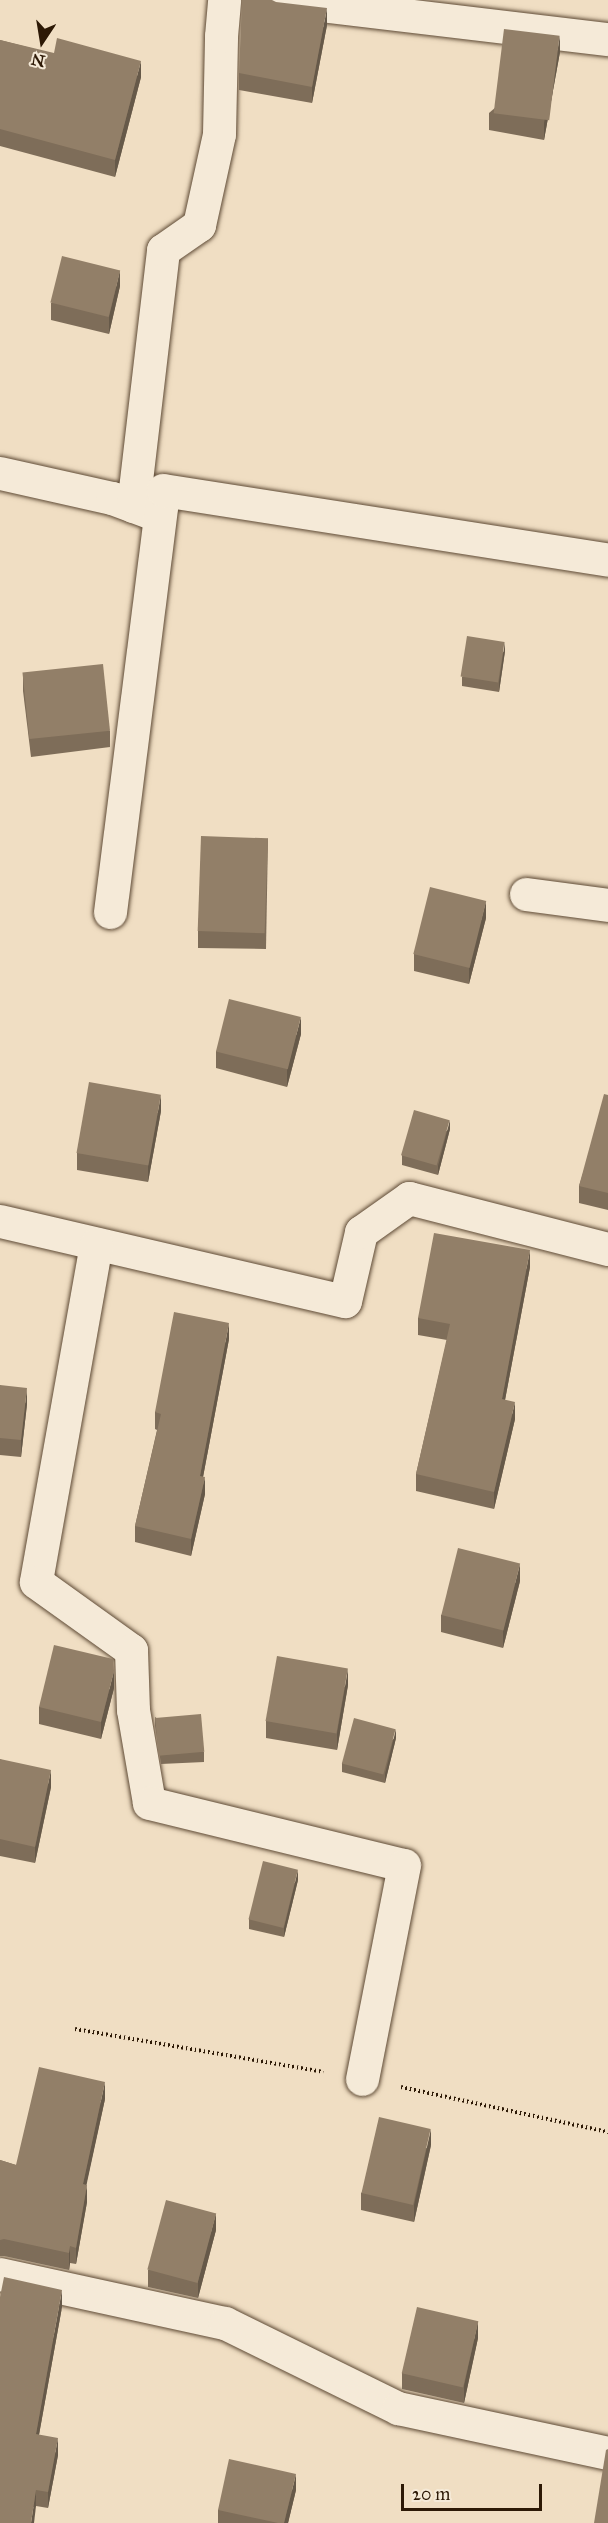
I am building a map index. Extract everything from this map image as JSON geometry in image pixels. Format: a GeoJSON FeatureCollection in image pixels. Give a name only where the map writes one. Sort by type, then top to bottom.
{"type":"FeatureCollection","features":[{"type":"Feature","properties":{"kind":"street"},"geometry":{"type":"LineString","coordinates":[[110,912],[146,511],[163,250],[199,225],[219,134],[220,36],[224,0]]}},
{"type":"Feature","properties":{"kind":"street"},"geometry":{"type":"LineString","coordinates":[[279,0],[608,39]]}},
{"type":"Feature","properties":{"kind":"street"},"geometry":{"type":"LineString","coordinates":[[0,473],[112,498],[146,511]]}},
{"type":"Feature","properties":{"kind":"street"},"geometry":{"type":"LineString","coordinates":[[146,511],[164,490],[608,560]]}},
{"type":"Feature","properties":{"kind":"street"},"geometry":{"type":"LineString","coordinates":[[526,894],[608,905]]}},
{"type":"Feature","properties":{"kind":"street"},"geometry":{"type":"LineString","coordinates":[[0,1221],[345,1301],[361,1232],[409,1198],[608,1249]]}},
{"type":"Feature","properties":{"kind":"street"},"geometry":{"type":"LineString","coordinates":[[96,1244],[36,1582],[131,1650],[133,1710],[149,1803],[404,1865],[362,2079]]}},
{"type":"Feature","properties":{"kind":"street"},"geometry":{"type":"LineString","coordinates":[[0,2274],[225,2323],[398,2408],[608,2453]]}},
{"type":"Feature","properties":{"kind":"building"},"geometry":{"type":"Polygon","coordinates":[[[242,0],[272,0],[327,8],[312,87],[239,73],[242,0]]]}},
{"type":"Feature","properties":{"kind":"building"},"geometry":{"type":"Polygon","coordinates":[[[504,29],[560,36],[549,120],[494,113],[504,29]]]}},
{"type":"Feature","properties":{"kind":"building"},"geometry":{"type":"Polygon","coordinates":[[[57,38],[141,61],[115,160],[0,129],[0,40],[54,53],[57,38]]]}},
{"type":"Feature","properties":{"kind":"building"},"geometry":{"type":"Polygon","coordinates":[[[62,256],[120,271],[109,317],[50,303],[62,256]]]}},
{"type":"Feature","properties":{"kind":"building"},"geometry":{"type":"Polygon","coordinates":[[[467,636],[505,642],[498,682],[461,676],[467,636]]]}},
{"type":"Feature","properties":{"kind":"building"},"geometry":{"type":"Polygon","coordinates":[[[103,664],[110,731],[29,739],[22,672],[103,664]]]}},
{"type":"Feature","properties":{"kind":"building"},"geometry":{"type":"Polygon","coordinates":[[[201,836],[268,838],[265,933],[198,931],[201,836]]]}},
{"type":"Feature","properties":{"kind":"building"},"geometry":{"type":"Polygon","coordinates":[[[430,887],[486,901],[470,968],[413,954],[430,887]]]}},
{"type":"Feature","properties":{"kind":"building"},"geometry":{"type":"Polygon","coordinates":[[[229,999],[301,1017],[288,1069],[216,1051],[229,999]]]}},
{"type":"Feature","properties":{"kind":"building"},"geometry":{"type":"Polygon","coordinates":[[[89,1082],[161,1095],[148,1166],[76,1153],[89,1082]]]}},
{"type":"Feature","properties":{"kind":"building"},"geometry":{"type":"Polygon","coordinates":[[[604,1094],[608,1095],[608,1193],[579,1186],[604,1094]]]}},
{"type":"Feature","properties":{"kind":"building"},"geometry":{"type":"Polygon","coordinates":[[[414,1110],[450,1120],[437,1165],[401,1155],[414,1110]]]}},
{"type":"Feature","properties":{"kind":"building"},"geometry":{"type":"Polygon","coordinates":[[[434,1233],[530,1250],[502,1399],[515,1402],[494,1492],[416,1474],[450,1324],[418,1318],[434,1233]]]}},
{"type":"Feature","properties":{"kind":"building"},"geometry":{"type":"Polygon","coordinates":[[[174,1312],[229,1323],[200,1476],[205,1477],[191,1539],[135,1526],[161,1414],[155,1412],[174,1312]]]}},
{"type":"Feature","properties":{"kind":"building"},"geometry":{"type":"Polygon","coordinates":[[[0,1385],[27,1388],[21,1440],[0,1438],[0,1385]]]}},
{"type":"Feature","properties":{"kind":"building"},"geometry":{"type":"Polygon","coordinates":[[[458,1548],[520,1563],[503,1630],[441,1615],[458,1548]]]}},
{"type":"Feature","properties":{"kind":"building"},"geometry":{"type":"Polygon","coordinates":[[[54,1645],[113,1659],[114,1671],[101,1722],[39,1707],[54,1645]]]}},
{"type":"Feature","properties":{"kind":"building"},"geometry":{"type":"Polygon","coordinates":[[[277,1656],[348,1669],[336,1733],[266,1721],[277,1656]]]}},
{"type":"Feature","properties":{"kind":"building"},"geometry":{"type":"Polygon","coordinates":[[[201,1714],[204,1752],[158,1756],[155,1718],[201,1714]]]}},
{"type":"Feature","properties":{"kind":"building"},"geometry":{"type":"Polygon","coordinates":[[[354,1718],[396,1729],[383,1775],[342,1763],[354,1718]]]}},
{"type":"Feature","properties":{"kind":"building"},"geometry":{"type":"Polygon","coordinates":[[[0,1759],[51,1770],[35,1847],[0,1839],[0,1759]]]}},
{"type":"Feature","properties":{"kind":"building"},"geometry":{"type":"Polygon","coordinates":[[[263,1861],[298,1870],[283,1928],[248,1919],[263,1861]]]}},
{"type":"Feature","properties":{"kind":"building"},"geometry":{"type":"Polygon","coordinates":[[[39,2067],[105,2082],[83,2184],[87,2185],[76,2248],[70,2246],[69,2253],[0,2240],[0,2160],[16,2165],[39,2067]]]}},
{"type":"Feature","properties":{"kind":"building"},"geometry":{"type":"Polygon","coordinates":[[[379,2117],[431,2129],[413,2205],[361,2193],[379,2117]]]}},
{"type":"Feature","properties":{"kind":"building"},"geometry":{"type":"Polygon","coordinates":[[[166,2200],[216,2213],[198,2283],[147,2270],[166,2200]]]}},
{"type":"Feature","properties":{"kind":"building"},"geometry":{"type":"Polygon","coordinates":[[[4,2277],[62,2290],[36,2434],[58,2438],[48,2492],[36,2490],[31,2523],[0,2523],[0,2297],[4,2277]]]}},
{"type":"Feature","properties":{"kind":"building"},"geometry":{"type":"Polygon","coordinates":[[[417,2307],[478,2321],[463,2387],[402,2373],[417,2307]]]}},
{"type":"Feature","properties":{"kind":"building"},"geometry":{"type":"Polygon","coordinates":[[[608,2449],[608,2523],[594,2523],[606,2450],[608,2449]]]}},
{"type":"Feature","properties":{"kind":"building"},"geometry":{"type":"Polygon","coordinates":[[[229,2459],[296,2474],[284,2523],[218,2510],[229,2459]]]}}]}
